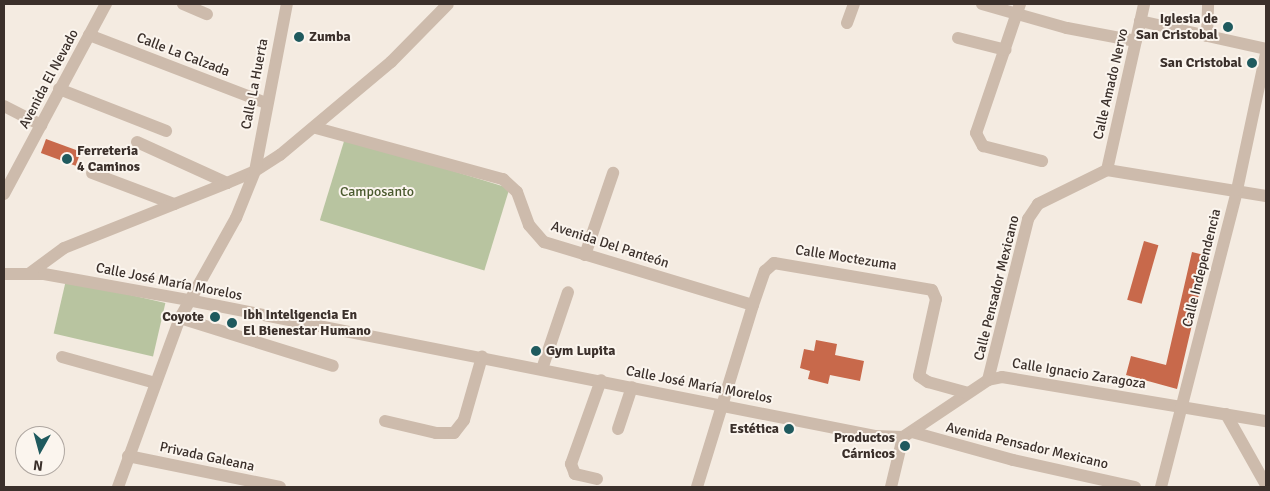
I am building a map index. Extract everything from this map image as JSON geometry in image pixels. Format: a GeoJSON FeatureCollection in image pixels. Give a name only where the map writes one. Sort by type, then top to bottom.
{"type":"FeatureCollection","features":[{"type":"Feature","properties":{"kind":"street","name":"Avenida El Nevado"},"geometry":{"type":"LineString","coordinates":[[4,194],[106,4]]}},
{"type":"Feature","properties":{"kind":"street"},"geometry":{"type":"LineString","coordinates":[[183,4],[207,14]]}},
{"type":"Feature","properties":{"kind":"street","name":"Calle La Huerta"},"geometry":{"type":"LineString","coordinates":[[118,487],[180,318],[188,300],[236,218],[255,171],[266,103],[287,4]]}},
{"type":"Feature","properties":{"kind":"street"},"geometry":{"type":"LineString","coordinates":[[4,281],[24,273],[64,248],[255,171],[316,128],[391,62],[448,4]]}},
{"type":"Feature","properties":{"kind":"street"},"geometry":{"type":"LineString","coordinates":[[847,23],[854,4]]}},
{"type":"Feature","properties":{"kind":"street"},"geometry":{"type":"LineString","coordinates":[[982,4],[1018,9],[1067,28],[1136,41]]}},
{"type":"Feature","properties":{"kind":"street","name":"Calle Amado Nervo"},"geometry":{"type":"LineString","coordinates":[[1106,170],[1144,4]]}},
{"type":"Feature","properties":{"kind":"street"},"geometry":{"type":"LineString","coordinates":[[1206,36],[1208,4]]}},
{"type":"Feature","properties":{"kind":"street"},"geometry":{"type":"LineString","coordinates":[[1018,9],[1006,50],[976,133],[983,146],[1042,161]]}},
{"type":"Feature","properties":{"kind":"street"},"geometry":{"type":"LineString","coordinates":[[1140,22],[1266,48]]}},
{"type":"Feature","properties":{"kind":"street","name":"Calle La Calzada"},"geometry":{"type":"LineString","coordinates":[[89,36],[266,103]]}},
{"type":"Feature","properties":{"kind":"street"},"geometry":{"type":"LineString","coordinates":[[958,38],[1006,50]]}},
{"type":"Feature","properties":{"kind":"street","name":"Calle Independencia"},"geometry":{"type":"LineString","coordinates":[[1161,487],[1184,406],[1237,190],[1266,54]]}},
{"type":"Feature","properties":{"kind":"street"},"geometry":{"type":"LineString","coordinates":[[59,89],[166,131]]}},
{"type":"Feature","properties":{"kind":"street"},"geometry":{"type":"LineString","coordinates":[[4,106],[41,125]]}},
{"type":"Feature","properties":{"kind":"street","name":"Avenida Del Panteón"},"geometry":{"type":"LineString","coordinates":[[316,128],[503,179],[517,192],[535,235],[544,242],[752,305]]}},
{"type":"Feature","properties":{"kind":"street"},"geometry":{"type":"LineString","coordinates":[[137,142],[227,183]]}},
{"type":"Feature","properties":{"kind":"street"},"geometry":{"type":"LineString","coordinates":[[1106,170],[1266,196]]}},
{"type":"Feature","properties":{"kind":"street","name":"Calle Pensador Mexicano"},"geometry":{"type":"LineString","coordinates":[[988,380],[1033,210],[1048,198],[1106,170]]}},
{"type":"Feature","properties":{"kind":"street"},"geometry":{"type":"LineString","coordinates":[[92,173],[174,204]]}},
{"type":"Feature","properties":{"kind":"street"},"geometry":{"type":"LineString","coordinates":[[585,255],[613,173]]}},
{"type":"Feature","properties":{"kind":"street","name":"Calle Moctezuma"},"geometry":{"type":"LineString","coordinates":[[752,305],[764,270],[770,265],[780,263],[926,287],[935,293],[936,299],[919,376],[928,382],[968,393]]}},
{"type":"Feature","properties":{"kind":"street","name":"Calle José María Morelos"},"geometry":{"type":"LineString","coordinates":[[4,274],[24,273],[188,300],[632,386],[875,436],[908,434]]}},
{"type":"Feature","properties":{"kind":"street"},"geometry":{"type":"LineString","coordinates":[[542,369],[568,292]]}},
{"type":"Feature","properties":{"kind":"street"},"geometry":{"type":"LineString","coordinates":[[697,487],[724,405],[752,305]]}},
{"type":"Feature","properties":{"kind":"street"},"geometry":{"type":"LineString","coordinates":[[180,318],[333,366]]}},
{"type":"Feature","properties":{"kind":"street"},"geometry":{"type":"LineString","coordinates":[[62,357],[155,384]]}},
{"type":"Feature","properties":{"kind":"street"},"geometry":{"type":"LineString","coordinates":[[385,421],[454,433],[464,420],[482,357]]}},
{"type":"Feature","properties":{"kind":"street","name":"Calle Ignacio Zaragoza"},"geometry":{"type":"LineString","coordinates":[[908,434],[988,380],[1014,378],[1266,421]]}},
{"type":"Feature","properties":{"kind":"street"},"geometry":{"type":"LineString","coordinates":[[597,479],[575,474],[571,464],[600,380]]}},
{"type":"Feature","properties":{"kind":"street"},"geometry":{"type":"LineString","coordinates":[[618,429],[632,386]]}},
{"type":"Feature","properties":{"kind":"street"},"geometry":{"type":"LineString","coordinates":[[1226,414],[1266,485]]}},
{"type":"Feature","properties":{"kind":"street"},"geometry":{"type":"LineString","coordinates":[[891,487],[908,434]]}},
{"type":"Feature","properties":{"kind":"street","name":"Avenida Pensador Mexicano"},"geometry":{"type":"LineString","coordinates":[[908,434],[1099,484],[1135,487]]}},
{"type":"Feature","properties":{"kind":"street","name":"Privada Galeana"},"geometry":{"type":"LineString","coordinates":[[128,456],[280,487]]}},
{"type":"Feature","properties":{"kind":"green space","name":"Camposanto"},"geometry":{"type":"Polygon","coordinates":[[[345,138],[509,188],[484,271],[320,220],[345,138]]]}},
{"type":"Feature","properties":{"kind":"green space"},"geometry":{"type":"Polygon","coordinates":[[[66,280],[165,303],[153,357],[54,334],[66,280]]]}},
{"type":"Feature","properties":{"kind":"building","name":"Ferreteria 4 Caminos"},"geometry":{"type":"Polygon","coordinates":[[[46,139],[81,152],[76,166],[41,153],[46,139]]]}},
{"type":"Feature","properties":{"kind":"building"},"geometry":{"type":"Polygon","coordinates":[[[1144,241],[1158,245],[1142,304],[1127,300],[1144,241]]]}},
{"type":"Feature","properties":{"kind":"building"},"geometry":{"type":"Polygon","coordinates":[[[1192,252],[1208,256],[1177,389],[1126,375],[1131,356],[1166,365],[1192,252]]]}},
{"type":"Feature","properties":{"kind":"building"},"geometry":{"type":"Polygon","coordinates":[[[816,340],[837,344],[835,355],[864,361],[860,381],[830,375],[828,384],[808,379],[810,371],[800,368],[804,349],[814,351],[816,340]]]}},
{"type":"Feature","properties":{"kind":"place","name":"Iglesia de San Cristobal"},"geometry":{"type":"Point","coordinates":[1228,27]}},
{"type":"Feature","properties":{"kind":"place","name":"Zumba"},"geometry":{"type":"Point","coordinates":[299,37]}},
{"type":"Feature","properties":{"kind":"place","name":"San Cristobal"},"geometry":{"type":"Point","coordinates":[1252,63]}},
{"type":"Feature","properties":{"kind":"place","name":"Ferreteria 4 Caminos"},"geometry":{"type":"Point","coordinates":[67,159]}},
{"type":"Feature","properties":{"kind":"place","name":"Coyote"},"geometry":{"type":"Point","coordinates":[215,317]}},
{"type":"Feature","properties":{"kind":"place","name":"Ibh Inteligencia En El Bienestar Humano"},"geometry":{"type":"Point","coordinates":[232,323]}},
{"type":"Feature","properties":{"kind":"place","name":"Gym Lupita"},"geometry":{"type":"Point","coordinates":[536,351]}},
{"type":"Feature","properties":{"kind":"place","name":"Estética"},"geometry":{"type":"Point","coordinates":[789,429]}},
{"type":"Feature","properties":{"kind":"place","name":"Productos Cárnicos"},"geometry":{"type":"Point","coordinates":[905,446]}}]}
